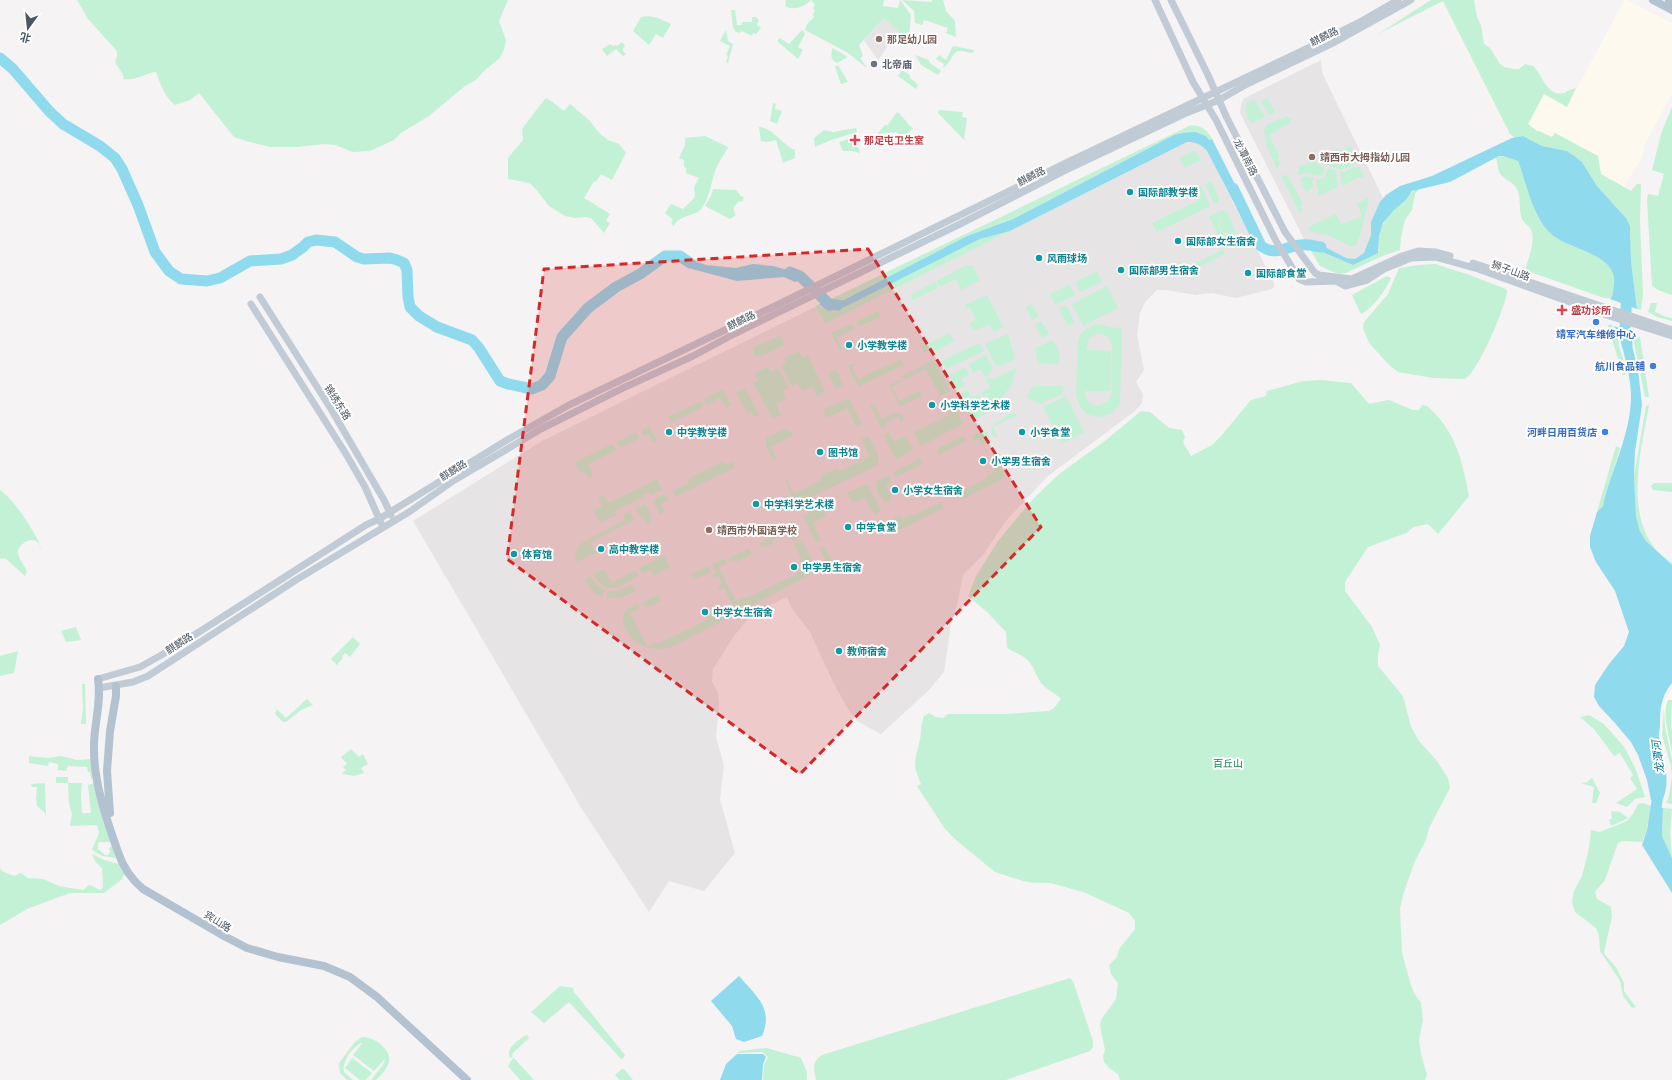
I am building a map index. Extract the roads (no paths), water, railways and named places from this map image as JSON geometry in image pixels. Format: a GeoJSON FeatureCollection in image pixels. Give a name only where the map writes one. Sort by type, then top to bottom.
{"type":"FeatureCollection","features":[{"type":"Feature","properties":{"kind":"main road","name":"龙潭南路"},"geometry":{"type":"LineString","coordinates":[[1155,0],[1206,106],[1216,120],[1276,241],[1299,279],[1306,282],[1336,281],[1346,283]]}},
{"type":"Feature","properties":{"kind":"main road","name":"龙潭南路"},"geometry":{"type":"LineString","coordinates":[[1171,0],[1219,100],[1288,237],[1315,273],[1346,283]]}},
{"type":"Feature","properties":{"kind":"main road","name":"麒麟路"},"geometry":{"type":"LineString","coordinates":[[99,688],[133,682],[148,676],[289,584],[382,526],[393,521],[453,481],[541,428],[693,356],[827,284],[1215,91],[1360,22],[1398,0]]}},
{"type":"Feature","properties":{"kind":"main road","name":"麒麟路"},"geometry":{"type":"LineString","coordinates":[[827,284],[1184,114],[1219,100],[1248,84],[1349,35],[1411,0]]}},
{"type":"Feature","properties":{"kind":"main road"},"geometry":{"type":"LineString","coordinates":[[1653,0],[1672,10]]}},
{"type":"Feature","properties":{"kind":"main road"},"geometry":{"type":"LineString","coordinates":[[1668,0],[1672,2]]}},
{"type":"Feature","properties":{"kind":"main road"},"geometry":{"type":"LineString","coordinates":[[1247,197],[1251,189]]}},
{"type":"Feature","properties":{"kind":"main road","name":"狮子山路"},"geometry":{"type":"LineString","coordinates":[[1346,283],[1367,280],[1384,269],[1412,258],[1435,257],[1478,269],[1606,312],[1672,330]]}},
{"type":"Feature","properties":{"kind":"main road","name":"锦绣东路"},"geometry":{"type":"LineString","coordinates":[[260,297],[339,421],[390,512],[393,521]]}},
{"type":"Feature","properties":{"kind":"main road","name":"麒麟路"},"geometry":{"type":"LineString","coordinates":[[98,679],[140,667],[174,648],[366,525],[379,519],[538,421],[800,298]]}},
{"type":"Feature","properties":{"kind":"main road","name":"锦绣东路"},"geometry":{"type":"LineString","coordinates":[[251,304],[366,487],[382,526]]}},
{"type":"Feature","properties":{"kind":"main road","name":"狮子山路"},"geometry":{"type":"LineString","coordinates":[[1642,323],[1672,336]]}},
{"type":"Feature","properties":{"kind":"main road","name":"宾山路"},"geometry":{"type":"LineString","coordinates":[[98,679],[100,699],[94,743],[98,784],[121,861],[133,880],[143,888],[243,946],[267,955],[324,966],[350,977],[377,997],[466,1080]]}},
{"type":"Feature","properties":{"kind":"main road","name":"宾山路"},"geometry":{"type":"LineString","coordinates":[[116,686],[107,771],[108,806],[110,820],[122,855],[135,878],[248,946],[330,965],[347,972],[378,995],[470,1080]]}},
{"type":"Feature","properties":{"kind":"water"},"geometry":{"type":"Polygon","coordinates":[[[1195,132],[1206,136],[1209,140],[1212,139],[1243,200],[1233,201],[1207,151],[1198,144],[1187,142],[1010,231],[980,239],[845,307],[828,311],[819,304],[831,299],[834,301],[844,300],[967,236],[1013,219],[1174,135],[1195,132]]]}},
{"type":"Feature","properties":{"kind":"water"},"geometry":{"type":"Polygon","coordinates":[[[1523,136],[1542,146],[1567,151],[1582,162],[1597,186],[1626,218],[1630,226],[1631,261],[1637,309],[1610,299],[1613,295],[1614,285],[1613,274],[1608,265],[1599,258],[1556,238],[1548,231],[1533,207],[1518,161],[1503,156],[1499,156],[1450,182],[1412,191],[1406,200],[1394,210],[1383,223],[1379,236],[1378,253],[1353,265],[1308,246],[1306,243],[1321,245],[1346,258],[1355,259],[1364,253],[1371,235],[1371,222],[1380,202],[1386,195],[1400,186],[1432,176],[1512,138],[1523,136]]]}},
{"type":"Feature","properties":{"kind":"water"},"geometry":{"type":"Polygon","coordinates":[[[677,252],[683,252],[692,260],[706,265],[736,268],[753,264],[773,266],[809,277],[795,282],[784,277],[737,281],[692,269],[678,259],[677,252]]]}},
{"type":"Feature","properties":{"kind":"water"},"geometry":{"type":"Polygon","coordinates":[[[1614,326],[1631,333],[1630,337],[1638,370],[1642,405],[1635,452],[1634,476],[1636,517],[1640,531],[1646,541],[1672,565],[1672,683],[1663,698],[1660,714],[1659,736],[1667,779],[1661,803],[1651,800],[1647,780],[1638,755],[1631,742],[1599,706],[1594,697],[1595,685],[1609,664],[1624,646],[1629,632],[1615,591],[1596,562],[1590,547],[1590,536],[1597,512],[1603,506],[1606,492],[1628,424],[1630,410],[1631,389],[1629,374],[1621,337],[1614,326]]]}},
{"type":"Feature","properties":{"kind":"water"},"geometry":{"type":"Polygon","coordinates":[[[1651,806],[1663,808],[1662,836],[1672,858],[1672,893],[1642,845],[1647,830],[1651,806]]]}},
{"type":"Feature","properties":{"kind":"water"},"geometry":{"type":"Polygon","coordinates":[[[739,976],[757,996],[766,1018],[762,1036],[744,1042],[736,1039],[732,1026],[711,1001],[739,976]]]}},
{"type":"Feature","properties":{"kind":"water"},"geometry":{"type":"Polygon","coordinates":[[[737,1054],[763,1054],[766,1057],[763,1064],[762,1080],[720,1080],[726,1064],[737,1054]]]}},
{"type":"Feature","properties":{"kind":"waterway"},"geometry":{"type":"LineString","coordinates":[[0,58],[13,69],[49,111],[63,124],[100,146],[115,158],[122,169],[138,205],[155,252],[169,271],[181,279],[207,281],[220,278],[250,261],[281,259],[292,255],[308,242],[316,240],[335,242],[357,257],[364,259],[390,258],[397,260],[404,263],[407,270],[410,307],[419,316],[437,327],[472,340],[479,348],[500,381],[508,384],[532,389],[542,385],[550,376],[562,337],[588,308],[616,287],[640,274],[665,256],[680,256],[690,263]]}},
{"type":"Feature","properties":{"kind":"waterway"},"geometry":{"type":"LineString","coordinates":[[1233,188],[1261,246],[1272,251],[1304,245],[1321,247]]}},
{"type":"Feature","properties":{"kind":"waterway"},"geometry":{"type":"LineString","coordinates":[[790,272],[800,276],[829,304],[838,305]]}},
{"type":"Feature","properties":{"kind":"waterway"},"geometry":{"type":"LineString","coordinates":[[1627,291],[1625,329],[1627,345]]}},
{"type":"Feature","properties":{"kind":"waterway","name":"龙潭河"},"geometry":{"type":"LineString","coordinates":[[1654,822],[1659,787]]}},
{"type":"Feature","properties":{"kind":"place","name":"那足幼儿园"},"geometry":{"type":"Point","coordinates":[879,39]}},
{"type":"Feature","properties":{"kind":"place","name":"北帝庙"},"geometry":{"type":"Point","coordinates":[874,64]}},
{"type":"Feature","properties":{"kind":"place","name":"那足屯卫生室"},"geometry":{"type":"Point","coordinates":[855,140]}},
{"type":"Feature","properties":{"kind":"place","name":"靖西市大拇指幼儿园"},"geometry":{"type":"Point","coordinates":[1312,157]}},
{"type":"Feature","properties":{"kind":"place","name":"国际部教学楼"},"geometry":{"type":"Point","coordinates":[1130,192]}},
{"type":"Feature","properties":{"kind":"place","name":"国际部女生宿舍"},"geometry":{"type":"Point","coordinates":[1178,241]}},
{"type":"Feature","properties":{"kind":"place","name":"风雨球场"},"geometry":{"type":"Point","coordinates":[1039,258]}},
{"type":"Feature","properties":{"kind":"place","name":"国际部男生宿舍"},"geometry":{"type":"Point","coordinates":[1121,270]}},
{"type":"Feature","properties":{"kind":"place","name":"国际部食堂"},"geometry":{"type":"Point","coordinates":[1248,273]}},
{"type":"Feature","properties":{"kind":"place","name":"盛功诊所"},"geometry":{"type":"Point","coordinates":[1562,310]}},
{"type":"Feature","properties":{"kind":"place","name":"靖军汽车维修中心"},"geometry":{"type":"Point","coordinates":[1596,322]}},
{"type":"Feature","properties":{"kind":"place","name":"小学教学楼"},"geometry":{"type":"Point","coordinates":[849,345]}},
{"type":"Feature","properties":{"kind":"place","name":"航川食品铺"},"geometry":{"type":"Point","coordinates":[1653,366]}},
{"type":"Feature","properties":{"kind":"place","name":"小学科学艺术楼"},"geometry":{"type":"Point","coordinates":[932,405]}},
{"type":"Feature","properties":{"kind":"place","name":"中学教学楼"},"geometry":{"type":"Point","coordinates":[669,432]}},
{"type":"Feature","properties":{"kind":"place","name":"小学食堂"},"geometry":{"type":"Point","coordinates":[1022,432]}},
{"type":"Feature","properties":{"kind":"place","name":"河畔日用百货店"},"geometry":{"type":"Point","coordinates":[1605,432]}},
{"type":"Feature","properties":{"kind":"place","name":"图书馆"},"geometry":{"type":"Point","coordinates":[820,452]}},
{"type":"Feature","properties":{"kind":"place","name":"小学男生宿舍"},"geometry":{"type":"Point","coordinates":[983,461]}},
{"type":"Feature","properties":{"kind":"place","name":"小学女生宿舍"},"geometry":{"type":"Point","coordinates":[895,490]}},
{"type":"Feature","properties":{"kind":"place","name":"中学科学艺术楼"},"geometry":{"type":"Point","coordinates":[756,504]}},
{"type":"Feature","properties":{"kind":"place","name":"中学食堂"},"geometry":{"type":"Point","coordinates":[848,527]}},
{"type":"Feature","properties":{"kind":"place","name":"靖西市外国语学校"},"geometry":{"type":"Point","coordinates":[709,530]}},
{"type":"Feature","properties":{"kind":"place","name":"高中教学楼"},"geometry":{"type":"Point","coordinates":[601,549]}},
{"type":"Feature","properties":{"kind":"place","name":"体育馆"},"geometry":{"type":"Point","coordinates":[514,554]}},
{"type":"Feature","properties":{"kind":"place","name":"中学男生宿舍"},"geometry":{"type":"Point","coordinates":[794,567]}},
{"type":"Feature","properties":{"kind":"place","name":"中学女生宿舍"},"geometry":{"type":"Point","coordinates":[705,612]}},
{"type":"Feature","properties":{"kind":"place","name":"教师宿舍"},"geometry":{"type":"Point","coordinates":[839,651]}},
{"type":"Feature","properties":{"kind":"park label","name":"百丘山"},"geometry":{"type":"Point","coordinates":[1228,763]}}]}
